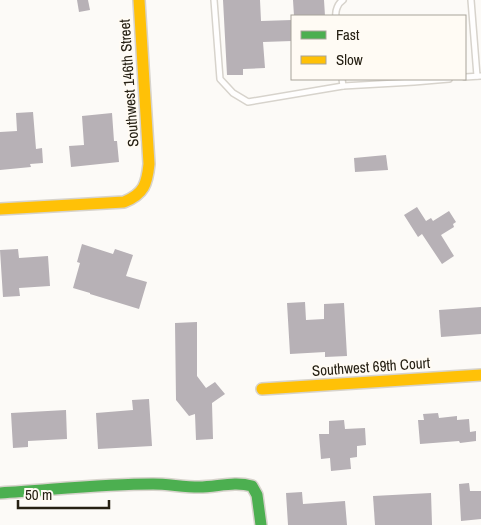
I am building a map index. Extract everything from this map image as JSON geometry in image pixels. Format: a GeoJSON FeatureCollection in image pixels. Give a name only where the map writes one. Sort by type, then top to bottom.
{"type":"FeatureCollection","features":[{"type":"Feature","properties":{"kind":"street","name":"Southwest 146th Street"},"geometry":{"type":"LineString","coordinates":[[0,209],[124,202],[135,197],[144,189],[150,164],[139,0]]}},
{"type":"Feature","properties":{"kind":"street","name":"Southwest 69th Court"},"geometry":{"type":"LineString","coordinates":[[262,389],[481,375]]}},
{"type":"Feature","properties":{"kind":"street"},"geometry":{"type":"LineString","coordinates":[[0,493],[153,484],[200,487],[241,483],[252,486],[257,495],[261,525]]}},
{"type":"Feature","properties":{"kind":"lane"},"geometry":{"type":"LineString","coordinates":[[214,0],[220,79],[232,93],[248,102],[343,86],[437,80]]}},
{"type":"Feature","properties":{"kind":"lane"},"geometry":{"type":"LineString","coordinates":[[336,15],[343,0]]}},
{"type":"Feature","properties":{"kind":"lane"},"geometry":{"type":"LineString","coordinates":[[466,78],[479,76],[471,0]]}},
{"type":"Feature","properties":{"kind":"lane"},"geometry":{"type":"LineString","coordinates":[[342,80],[343,86]]}},
{"type":"Feature","properties":{"kind":"building"},"geometry":{"type":"Polygon","coordinates":[[[77,0],[88,0],[90,10],[79,12],[77,0]]]}},
{"type":"Feature","properties":{"kind":"building"},"geometry":{"type":"Polygon","coordinates":[[[223,0],[260,0],[261,21],[291,20],[291,41],[263,42],[265,68],[243,69],[243,75],[227,75],[223,0]]]}},
{"type":"Feature","properties":{"kind":"building"},"geometry":{"type":"Polygon","coordinates":[[[293,0],[324,0],[325,15],[294,15],[293,0]]]}},
{"type":"Feature","properties":{"kind":"building"},"geometry":{"type":"Polygon","coordinates":[[[33,112],[36,149],[42,148],[43,163],[30,164],[31,167],[0,170],[0,132],[17,131],[16,113],[33,112]]]}},
{"type":"Feature","properties":{"kind":"building"},"geometry":{"type":"Polygon","coordinates":[[[112,113],[114,141],[117,141],[119,162],[71,167],[69,146],[84,145],[82,116],[112,113]]]}},
{"type":"Feature","properties":{"kind":"building"},"geometry":{"type":"Polygon","coordinates":[[[386,155],[388,170],[355,172],[354,158],[386,155]]]}},
{"type":"Feature","properties":{"kind":"building"},"geometry":{"type":"Polygon","coordinates":[[[417,207],[426,221],[431,218],[433,221],[449,211],[456,222],[453,224],[454,227],[441,235],[454,256],[442,264],[422,234],[418,237],[404,215],[417,207]]]}},
{"type":"Feature","properties":{"kind":"building"},"geometry":{"type":"Polygon","coordinates":[[[82,244],[113,254],[115,249],[133,255],[126,276],[147,282],[139,309],[73,288],[80,263],[77,262],[82,244]]]}},
{"type":"Feature","properties":{"kind":"building"},"geometry":{"type":"Polygon","coordinates":[[[18,249],[19,258],[48,256],[50,286],[19,288],[20,296],[3,297],[0,250],[18,249]]]}},
{"type":"Feature","properties":{"kind":"building"},"geometry":{"type":"Polygon","coordinates":[[[305,302],[306,320],[324,319],[324,304],[344,303],[347,356],[325,357],[325,352],[290,354],[287,303],[305,302]]]}},
{"type":"Feature","properties":{"kind":"building"},"geometry":{"type":"Polygon","coordinates":[[[481,307],[481,334],[441,337],[439,310],[481,307]]]}},
{"type":"Feature","properties":{"kind":"building"},"geometry":{"type":"Polygon","coordinates":[[[197,322],[197,376],[206,388],[215,382],[225,394],[212,403],[213,439],[196,440],[195,414],[189,416],[176,400],[175,323],[197,322]]]}},
{"type":"Feature","properties":{"kind":"building"},"geometry":{"type":"Polygon","coordinates":[[[149,399],[152,446],[98,449],[96,413],[133,410],[132,400],[149,399]]]}},
{"type":"Feature","properties":{"kind":"building"},"geometry":{"type":"Polygon","coordinates":[[[66,410],[67,439],[28,441],[28,447],[13,448],[11,413],[66,410]]]}},
{"type":"Feature","properties":{"kind":"building"},"geometry":{"type":"Polygon","coordinates":[[[438,413],[439,418],[457,416],[457,420],[469,419],[470,432],[476,431],[476,441],[420,444],[418,420],[424,420],[423,414],[438,413]]]}},
{"type":"Feature","properties":{"kind":"building"},"geometry":{"type":"Polygon","coordinates":[[[344,420],[345,429],[365,428],[366,445],[357,446],[357,457],[350,458],[351,469],[331,471],[330,458],[321,459],[319,434],[329,434],[329,421],[344,420]]]}},
{"type":"Feature","properties":{"kind":"building"},"geometry":{"type":"Polygon","coordinates":[[[469,483],[470,491],[481,491],[481,519],[461,521],[459,484],[469,483]]]}},
{"type":"Feature","properties":{"kind":"building"},"geometry":{"type":"Polygon","coordinates":[[[302,492],[303,504],[345,501],[347,525],[288,525],[286,493],[302,492]]]}},
{"type":"Feature","properties":{"kind":"building"},"geometry":{"type":"Polygon","coordinates":[[[431,493],[432,525],[375,525],[373,496],[431,493]]]}},
{"type":"Feature","properties":{"kind":"traffic: fast"},"geometry":{"type":"LineString","coordinates":[[0,493],[134,484],[199,487],[232,484],[245,485],[252,486],[257,495],[261,525]]}},
{"type":"Feature","properties":{"kind":"traffic: slow"},"geometry":{"type":"LineString","coordinates":[[0,209],[124,202],[131,199],[143,188],[149,164],[139,0]]}},
{"type":"Feature","properties":{"kind":"traffic: slow"},"geometry":{"type":"LineString","coordinates":[[262,389],[481,375]]}}]}
